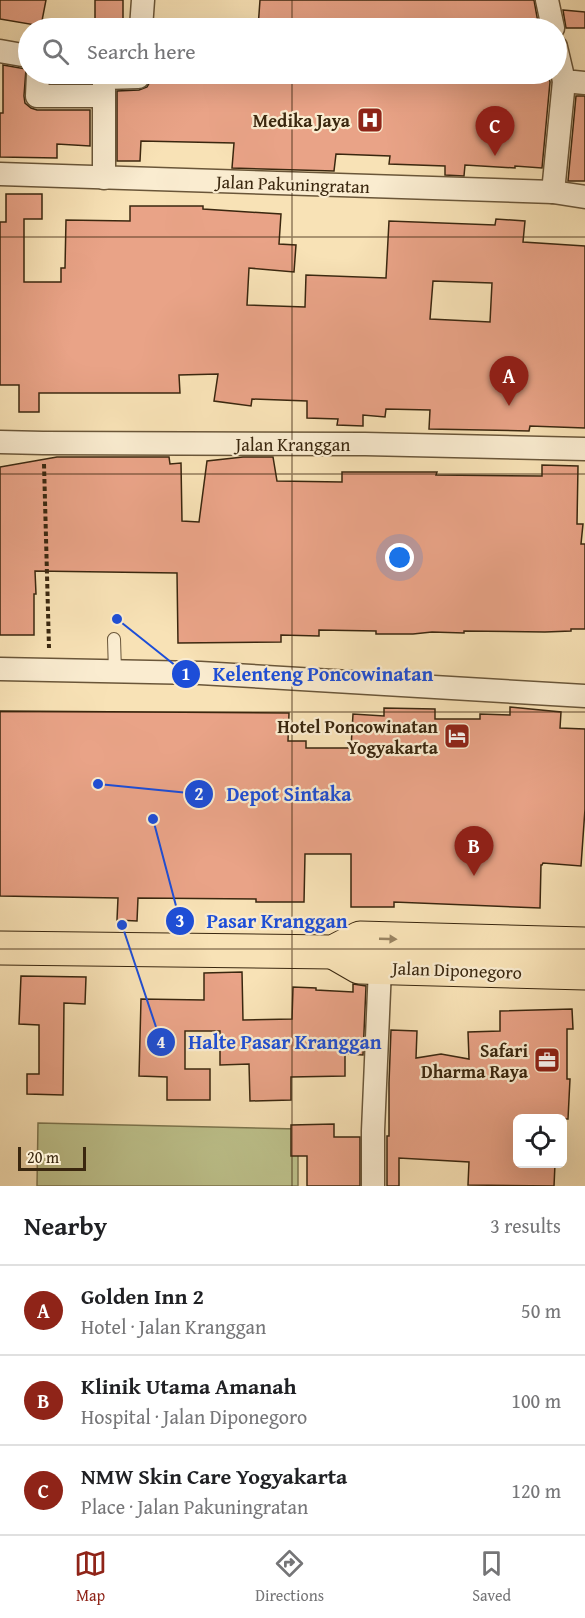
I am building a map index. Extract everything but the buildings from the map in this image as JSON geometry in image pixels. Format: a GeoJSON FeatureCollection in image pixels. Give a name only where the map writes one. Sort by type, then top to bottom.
{"type":"FeatureCollection","features":[{"type":"Feature","properties":{"kind":"main road","name":"Jalan Diponegoro"},"geometry":{"type":"LineString","coordinates":[[0,948],[333,952],[360,938],[585,944]]}},
{"type":"Feature","properties":{"kind":"main road","name":"Jalan Diponegoro"},"geometry":{"type":"LineString","coordinates":[[333,952],[359,967],[585,973]]}},
{"type":"Feature","properties":{"kind":"street"},"geometry":{"type":"LineString","coordinates":[[142,18],[143,0]]}},
{"type":"Feature","properties":{"kind":"street"},"geometry":{"type":"LineString","coordinates":[[547,0],[551,18]]}},
{"type":"Feature","properties":{"kind":"street"},"geometry":{"type":"LineString","coordinates":[[0,51],[18,54]]}},
{"type":"Feature","properties":{"kind":"street"},"geometry":{"type":"LineString","coordinates":[[553,192],[575,82],[567,67]]}},
{"type":"Feature","properties":{"kind":"street"},"geometry":{"type":"LineString","coordinates":[[38,84],[38,96],[104,96]]}},
{"type":"Feature","properties":{"kind":"street"},"geometry":{"type":"LineString","coordinates":[[104,84],[104,178]]}},
{"type":"Feature","properties":{"kind":"street","name":"Jalan Pakuningratan"},"geometry":{"type":"LineString","coordinates":[[0,174],[553,192],[585,197]]}},
{"type":"Feature","properties":{"kind":"street","name":"Jalan Kranggan"},"geometry":{"type":"LineString","coordinates":[[0,442],[365,444],[585,449]]}},
{"type":"Feature","properties":{"kind":"street"},"geometry":{"type":"LineString","coordinates":[[0,669],[200,673],[585,696]]}},
{"type":"Feature","properties":{"kind":"street"},"geometry":{"type":"LineString","coordinates":[[373,1186],[380,968]]}},
{"type":"Feature","properties":{"kind":"lane"},"geometry":{"type":"LineString","coordinates":[[114,639],[115,672]]}},
{"type":"Feature","properties":{"kind":"path"},"geometry":{"type":"LineString","coordinates":[[44,443],[49,670]]}},
{"type":"Feature","properties":{"kind":"green space"},"geometry":{"type":"Polygon","coordinates":[[[38,1123],[298,1129],[298,1186],[37,1186],[38,1123]]]}},
{"type":"Feature","properties":{"kind":"place","name":"Medika Jaya"},"geometry":{"type":"Point","coordinates":[370,120]}},
{"type":"Feature","properties":{"kind":"place","name":"NMW Skin Care Yogyakarta"},"geometry":{"type":"Point","coordinates":[495,156]}},
{"type":"Feature","properties":{"kind":"place","name":"Golden Inn 2"},"geometry":{"type":"Point","coordinates":[509,406]}},
{"type":"Feature","properties":{"kind":"place","name":"Kelenteng Poncowinatan"},"geometry":{"type":"Point","coordinates":[117,619]}},
{"type":"Feature","properties":{"kind":"place","name":"Hotel Poncowinatan Yogyakarta"},"geometry":{"type":"Point","coordinates":[457,736]}},
{"type":"Feature","properties":{"kind":"place","name":"Depot Sintaka"},"geometry":{"type":"Point","coordinates":[98,784]}},
{"type":"Feature","properties":{"kind":"place","name":"Pasar Kranggan"},"geometry":{"type":"Point","coordinates":[153,819]}},
{"type":"Feature","properties":{"kind":"place","name":"Klinik Utama Amanah"},"geometry":{"type":"Point","coordinates":[474,876]}},
{"type":"Feature","properties":{"kind":"place","name":"Halte Pasar Kranggan"},"geometry":{"type":"Point","coordinates":[122,925]}},
{"type":"Feature","properties":{"kind":"place","name":"Safari Dharma Raya"},"geometry":{"type":"Point","coordinates":[547,1060]}}]}
